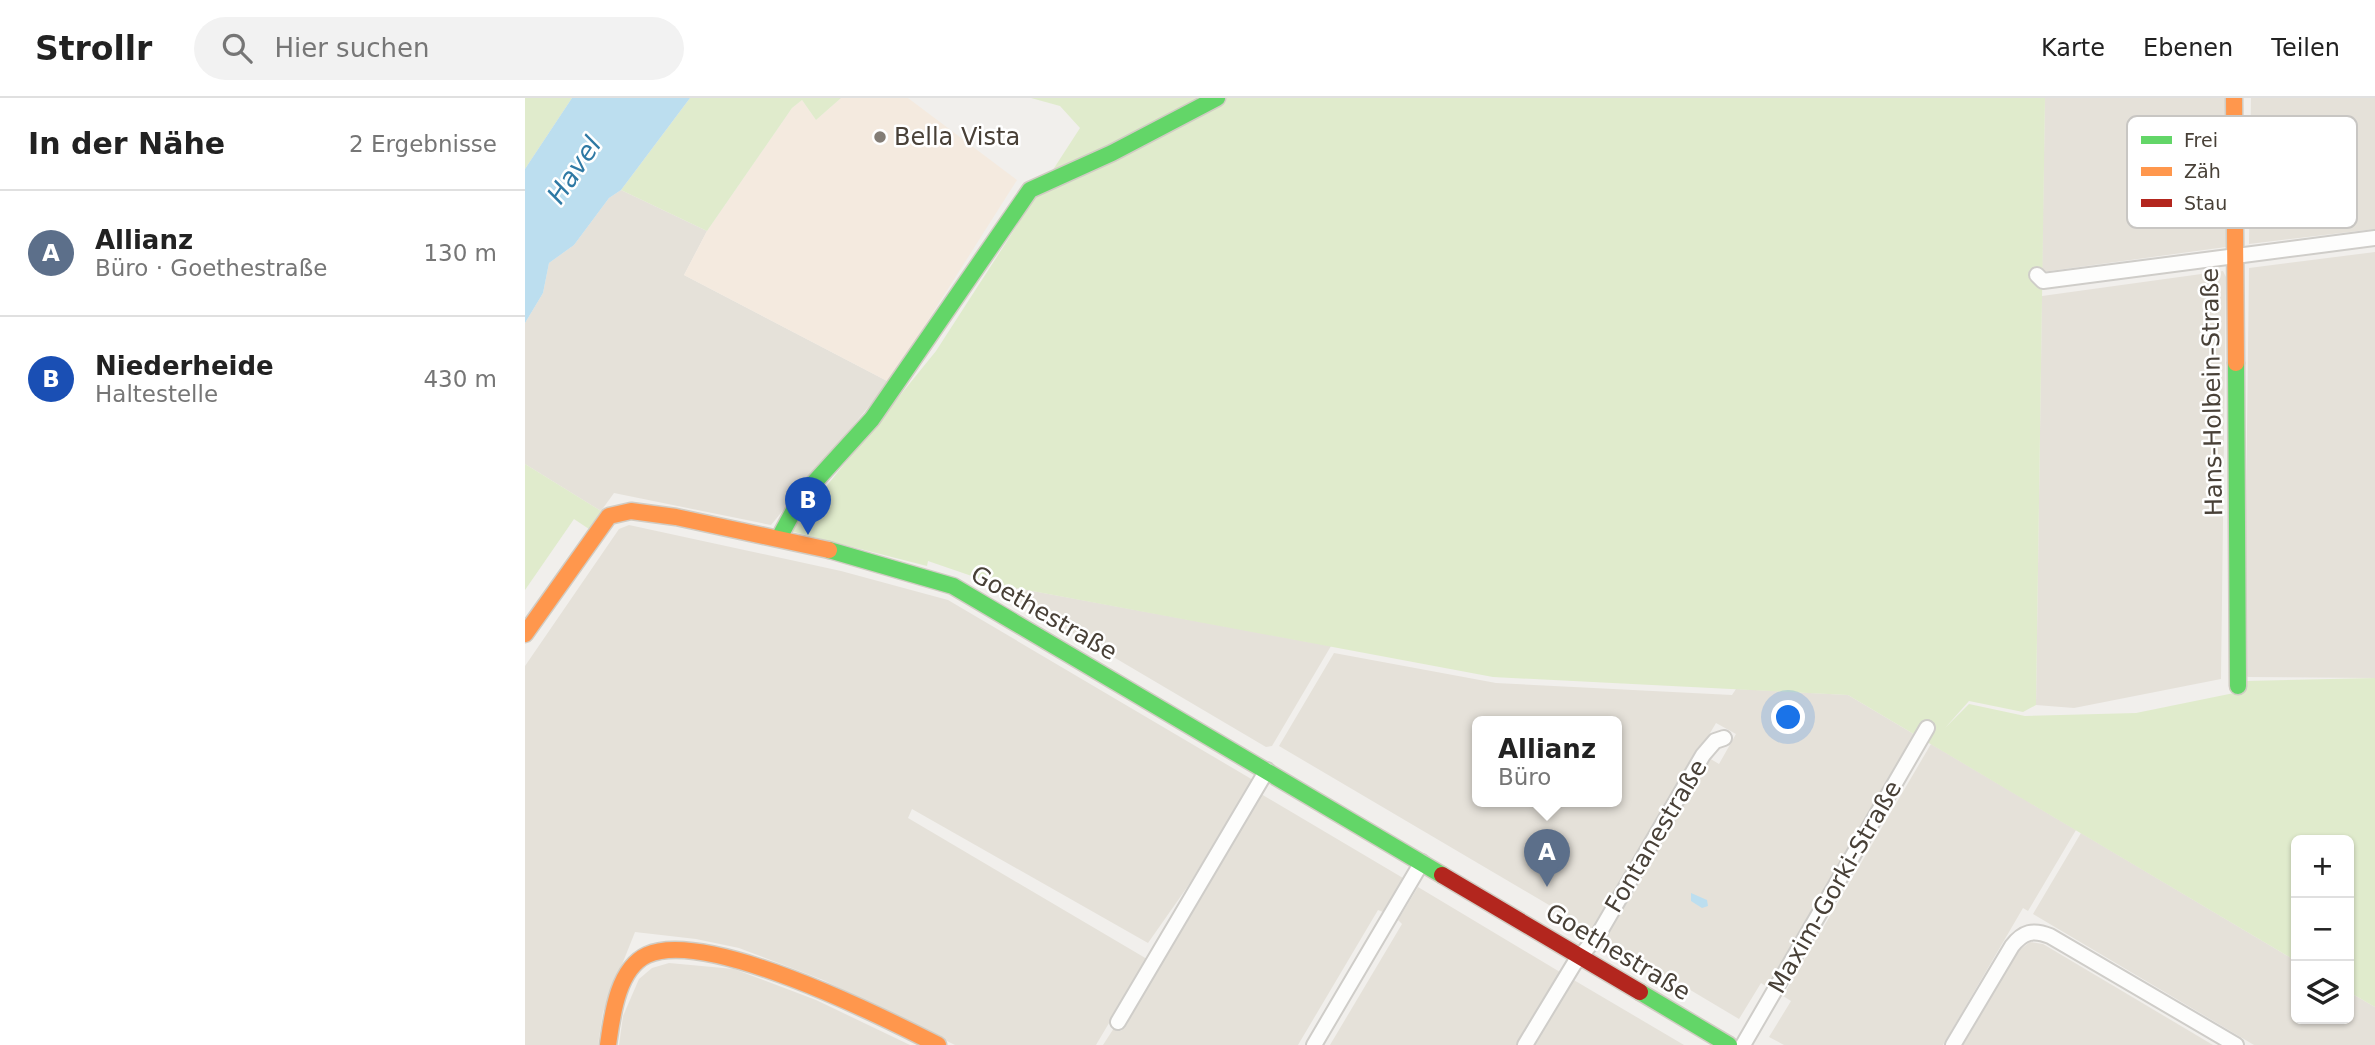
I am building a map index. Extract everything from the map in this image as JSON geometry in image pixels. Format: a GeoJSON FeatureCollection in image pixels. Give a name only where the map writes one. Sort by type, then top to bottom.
{"type":"FeatureCollection","features":[{"type":"Feature","properties":{"kind":"street"},"geometry":{"type":"LineString","coordinates":[[779,538],[801,498],[872,419],[1030,190],[1112,153],[1217,98]]}},
{"type":"Feature","properties":{"kind":"street","name":"Hans-Holbein-Straße"},"geometry":{"type":"LineString","coordinates":[[2234,98],[2234,116]]}},
{"type":"Feature","properties":{"kind":"street","name":"Hans-Holbein-Straße"},"geometry":{"type":"LineString","coordinates":[[2233,228],[2238,686]]}},
{"type":"Feature","properties":{"kind":"street"},"geometry":{"type":"LineString","coordinates":[[2037,275],[2043,281],[2375,239]]}},
{"type":"Feature","properties":{"kind":"street","name":"Goethestraße"},"geometry":{"type":"LineString","coordinates":[[525,634],[591,534],[609,516],[643,512],[779,538],[953,586],[1729,1045]]}},
{"type":"Feature","properties":{"kind":"street","name":"Maxim-Gorki-Straße"},"geometry":{"type":"LineString","coordinates":[[1743,1045],[1927,728]]}},
{"type":"Feature","properties":{"kind":"street","name":"Fontanestraße"},"geometry":{"type":"LineString","coordinates":[[1525,1045],[1581,956],[1598,935],[1703,755],[1715,741],[1724,737]]}},
{"type":"Feature","properties":{"kind":"street"},"geometry":{"type":"LineString","coordinates":[[1118,1022],[1267,771]]}},
{"type":"Feature","properties":{"kind":"street"},"geometry":{"type":"LineString","coordinates":[[1314,1045],[1422,862]]}},
{"type":"Feature","properties":{"kind":"street"},"geometry":{"type":"LineString","coordinates":[[1953,1045],[2012,946],[2020,935],[2028,933],[2050,936],[2236,1045]]}},
{"type":"Feature","properties":{"kind":"street"},"geometry":{"type":"LineString","coordinates":[[608,1045],[616,1003],[636,962],[650,953],[666,950],[695,951],[734,959],[841,999],[938,1045]]}},
{"type":"Feature","properties":{"kind":"shaded area"},"geometry":{"type":"Polygon","coordinates":[[[841,98],[908,98],[1017,180],[889,382],[684,275],[707,231],[792,108],[802,100],[816,120],[841,98]]]}},
{"type":"Feature","properties":{"kind":"shaded area"},"geometry":{"type":"Polygon","coordinates":[[[2045,98],[2228,98],[2228,116],[2127,116],[2127,228],[2226,228],[2226,247],[2042,272],[2045,98]]]}},
{"type":"Feature","properties":{"kind":"shaded area"},"geometry":{"type":"Polygon","coordinates":[[[2251,98],[2375,98],[2375,229],[2249,244],[2249,228],[2357,228],[2357,116],[2251,116],[2251,98]]]}},
{"type":"Feature","properties":{"kind":"shaded area"},"geometry":{"type":"Polygon","coordinates":[[[621,190],[707,231],[684,275],[889,382],[771,525],[614,493],[601,511],[525,464],[525,323],[543,293],[549,263],[574,245],[609,198],[621,190]]]}},
{"type":"Feature","properties":{"kind":"shaded area"},"geometry":{"type":"Polygon","coordinates":[[[2375,252],[2375,678],[2248,677],[2244,674],[2249,268],[2375,252]]]}},
{"type":"Feature","properties":{"kind":"shaded area"},"geometry":{"type":"Polygon","coordinates":[[[2223,271],[2226,277],[2221,679],[2074,708],[2036,705],[2042,296],[2223,271]]]}},
{"type":"Feature","properties":{"kind":"shaded area"},"geometry":{"type":"Polygon","coordinates":[[[629,525],[841,571],[948,600],[1253,780],[1188,886],[1148,943],[912,809],[908,818],[1147,959],[1096,1045],[955,1045],[823,980],[739,948],[696,939],[635,932],[603,1012],[598,1045],[525,1045],[525,666],[619,529],[629,525]]]}},
{"type":"Feature","properties":{"kind":"shaded area"},"geometry":{"type":"Polygon","coordinates":[[[995,584],[1331,646],[1272,746],[1266,747],[995,587],[995,584]]]}},
{"type":"Feature","properties":{"kind":"shaded area"},"geometry":{"type":"Polygon","coordinates":[[[1334,653],[1496,683],[1732,695],[1736,689],[1848,695],[1917,736],[1769,988],[1761,983],[1739,1019],[1603,938],[1709,758],[1719,764],[1736,734],[1716,723],[1593,931],[1279,746],[1334,653]]]}},
{"type":"Feature","properties":{"kind":"shaded area"},"geometry":{"type":"Polygon","coordinates":[[[1931,744],[2076,830],[2028,911],[2023,908],[1943,1045],[1784,1045],[1769,1037],[1791,1001],[1783,996],[1931,744]]]}},
{"type":"Feature","properties":{"kind":"shaded area"},"geometry":{"type":"Polygon","coordinates":[[[1261,794],[1403,878],[1383,912],[1378,910],[1298,1045],[1103,1045],[1114,1028],[1121,1031],[1261,794]]]}},
{"type":"Feature","properties":{"kind":"shaded area"},"geometry":{"type":"Polygon","coordinates":[[[2081,833],[2291,958],[2291,1024],[2354,1024],[2354,995],[2375,1007],[2375,1045],[2254,1045],[2033,914],[2081,833]]]}},
{"type":"Feature","properties":{"kind":"shaded area"},"geometry":{"type":"Polygon","coordinates":[[[1418,887],[1560,972],[1516,1045],[1330,1045],[1402,924],[1398,920],[1418,887]]]}},
{"type":"Feature","properties":{"kind":"shaded area"},"geometry":{"type":"Polygon","coordinates":[[[2030,942],[2043,944],[2213,1045],[1963,1045],[2018,951],[2030,942]]]}},
{"type":"Feature","properties":{"kind":"shaded area"},"geometry":{"type":"Polygon","coordinates":[[[669,963],[734,969],[816,1000],[910,1045],[619,1045],[623,1016],[639,979],[652,968],[669,963]]]}},
{"type":"Feature","properties":{"kind":"shaded area"},"geometry":{"type":"Polygon","coordinates":[[[1572,979],[1684,1045],[1532,1045],[1572,979]]]}},
{"type":"Feature","properties":{"kind":"green space"},"geometry":{"type":"Polygon","coordinates":[[[525,98],[572,98],[525,169],[525,98]]]}},
{"type":"Feature","properties":{"kind":"green space"},"geometry":{"type":"Polygon","coordinates":[[[690,98],[841,98],[816,120],[802,100],[792,108],[707,231],[621,190],[690,98]]]}},
{"type":"Feature","properties":{"kind":"green space"},"geometry":{"type":"Polygon","coordinates":[[[1031,98],[2045,98],[2036,705],[2023,712],[1969,701],[1945,728],[1969,704],[2025,716],[2136,713],[2239,692],[2246,681],[2375,678],[2375,1007],[2354,995],[2354,835],[2291,835],[2291,958],[1848,695],[1493,677],[995,584],[928,561],[927,566],[790,531],[791,520],[803,515],[936,351],[1080,128],[1060,106],[1031,98]]]}},
{"type":"Feature","properties":{"kind":"green space"},"geometry":{"type":"Polygon","coordinates":[[[525,464],[601,511],[589,529],[574,519],[525,590],[525,464]]]}},
{"type":"Feature","properties":{"kind":"water","name":"Havel"},"geometry":{"type":"Polygon","coordinates":[[[572,98],[690,98],[621,190],[609,198],[574,245],[549,263],[543,293],[525,323],[525,169],[572,98]]]}},
{"type":"Feature","properties":{"kind":"water"},"geometry":{"type":"Polygon","coordinates":[[[1691,893],[1707,900],[1708,906],[1702,908],[1691,901],[1691,893]]]}},
{"type":"Feature","properties":{"kind":"traffic: fast"},"geometry":{"type":"LineString","coordinates":[[779,538],[801,497],[872,419],[1030,190],[1112,153],[1217,98]]}},
{"type":"Feature","properties":{"kind":"traffic: fast"},"geometry":{"type":"LineString","coordinates":[[2236,363],[2238,686]]}},
{"type":"Feature","properties":{"kind":"traffic: fast"},"geometry":{"type":"LineString","coordinates":[[829,550],[953,586],[1442,875]]}},
{"type":"Feature","properties":{"kind":"traffic: fast"},"geometry":{"type":"LineString","coordinates":[[1640,992],[1729,1045]]}},
{"type":"Feature","properties":{"kind":"traffic: slow"},"geometry":{"type":"LineString","coordinates":[[2234,98],[2234,116]]}},
{"type":"Feature","properties":{"kind":"traffic: slow"},"geometry":{"type":"LineString","coordinates":[[2235,228],[2236,363]]}},
{"type":"Feature","properties":{"kind":"traffic: slow"},"geometry":{"type":"LineString","coordinates":[[525,634],[609,516],[631,511],[676,517],[829,550]]}},
{"type":"Feature","properties":{"kind":"traffic: slow"},"geometry":{"type":"LineString","coordinates":[[608,1045],[618,995],[629,971],[647,955],[674,950],[709,954],[750,964],[793,979],[938,1045]]}},
{"type":"Feature","properties":{"kind":"traffic: jam"},"geometry":{"type":"LineString","coordinates":[[1442,875],[1640,992]]}},
{"type":"Feature","properties":{"kind":"place","name":"Bella Vista"},"geometry":{"type":"Point","coordinates":[880,137]}},
{"type":"Feature","properties":{"kind":"place","name":"Niederheide"},"geometry":{"type":"Point","coordinates":[808,535]}},
{"type":"Feature","properties":{"kind":"place","name":"Allianz"},"geometry":{"type":"Point","coordinates":[1547,887]}}]}
